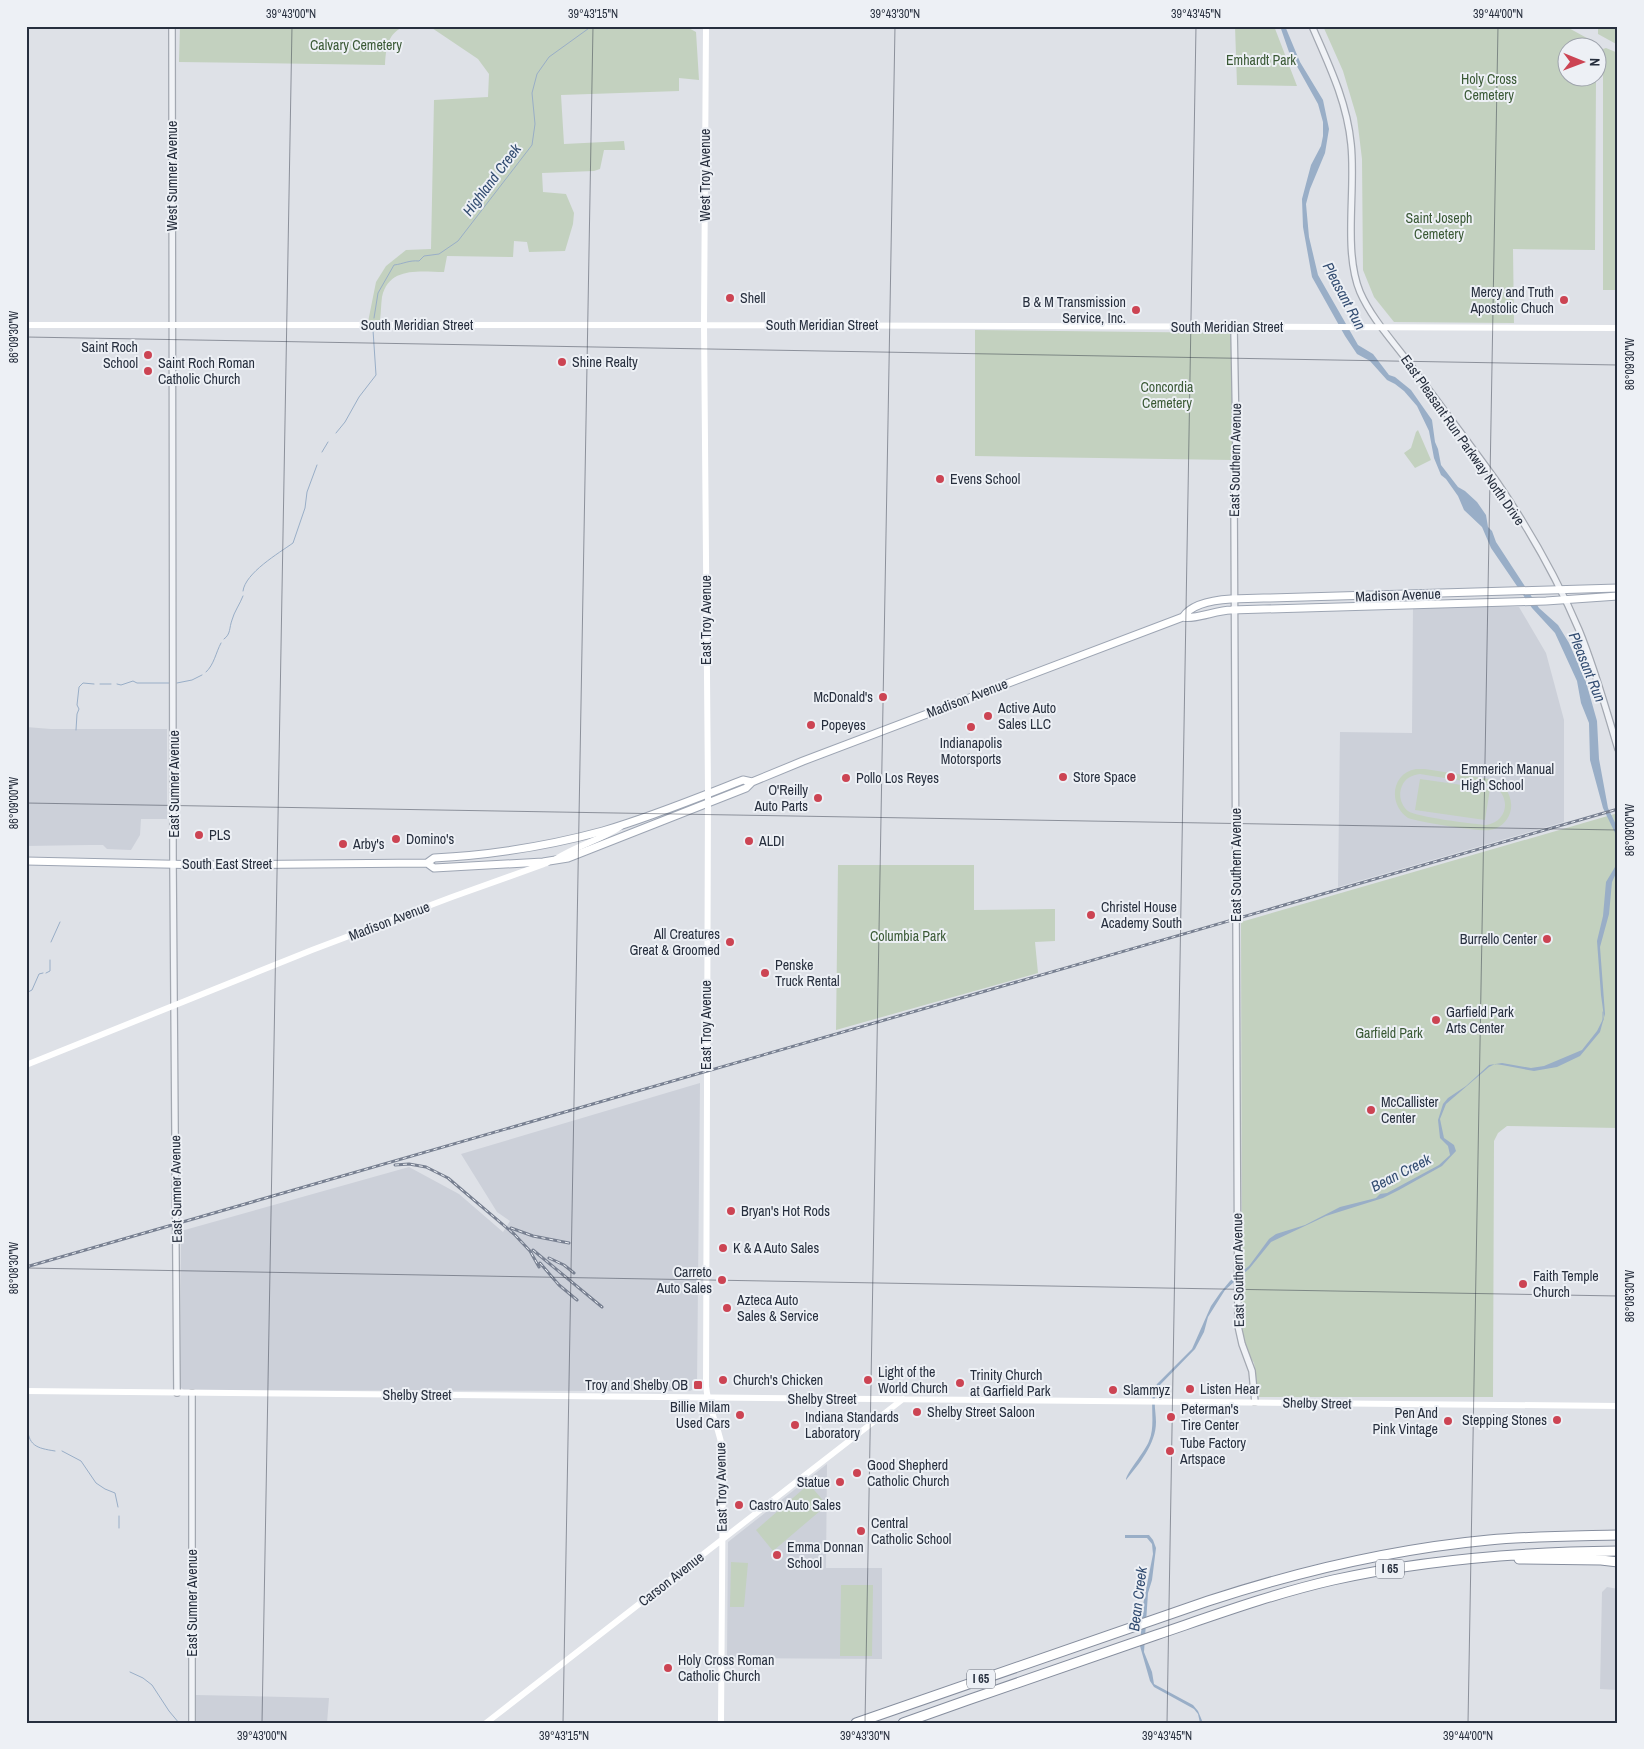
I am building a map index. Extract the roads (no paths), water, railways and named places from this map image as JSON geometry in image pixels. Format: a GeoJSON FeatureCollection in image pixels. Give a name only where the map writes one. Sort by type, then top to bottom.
{"type":"FeatureCollection","features":[{"type":"Feature","properties":{"kind":"highway"},"geometry":{"type":"LineString","coordinates":[[1561,1536],[1618,1530]]}},
{"type":"Feature","properties":{"kind":"highway","name":"I 65"},"geometry":{"type":"LineString","coordinates":[[856,1723],[1266,1582],[1370,1557],[1449,1545],[1518,1538],[1618,1535]]}},
{"type":"Feature","properties":{"kind":"highway"},"geometry":{"type":"LineString","coordinates":[[1541,1556],[1618,1550]]}},
{"type":"Feature","properties":{"kind":"highway"},"geometry":{"type":"LineString","coordinates":[[1541,1556],[1618,1562]]}},
{"type":"Feature","properties":{"kind":"highway","name":"I 65"},"geometry":{"type":"LineString","coordinates":[[903,1723],[1266,1598],[1354,1576],[1458,1558],[1541,1556]]}},
{"type":"Feature","properties":{"kind":"main road","name":"West Troy Avenue"},"geometry":{"type":"LineString","coordinates":[[704,325],[706,26]]}},
{"type":"Feature","properties":{"kind":"main road","name":"South Meridian Street"},"geometry":{"type":"LineString","coordinates":[[26,325],[1618,328]]}},
{"type":"Feature","properties":{"kind":"main road","name":"East Troy Avenue"},"geometry":{"type":"LineString","coordinates":[[704,325],[708,793],[706,1365],[708,1398],[722,1443],[721,1723]]}},
{"type":"Feature","properties":{"kind":"main road","name":"Madison Avenue"},"geometry":{"type":"LineString","coordinates":[[1183,617],[1187,610],[1200,605],[1234,599],[1618,588]]}},
{"type":"Feature","properties":{"kind":"main road","name":"Madison Avenue"},"geometry":{"type":"LineString","coordinates":[[568,858],[708,804],[746,788],[752,782],[1183,617],[1190,619],[1217,611],[1235,609],[1517,602],[1618,596]]}},
{"type":"Feature","properties":{"kind":"main road","name":"Madison Avenue"},"geometry":{"type":"LineString","coordinates":[[26,1065],[452,897],[553,861],[569,850],[608,835],[626,824],[743,780],[752,782]]}},
{"type":"Feature","properties":{"kind":"main road","name":"South East Street"},"geometry":{"type":"LineString","coordinates":[[26,861],[173,864],[427,863],[434,858],[494,853],[539,846],[589,835],[626,824]]}},
{"type":"Feature","properties":{"kind":"main road","name":"South East Street"},"geometry":{"type":"LineString","coordinates":[[427,863],[434,868],[553,861],[568,858]]}},
{"type":"Feature","properties":{"kind":"main road","name":"Shelby Street"},"geometry":{"type":"LineString","coordinates":[[26,1391],[1618,1406]]}},
{"type":"Feature","properties":{"kind":"main road","name":"Carson Avenue"},"geometry":{"type":"LineString","coordinates":[[486,1723],[722,1538],[904,1400]]}},
{"type":"Feature","properties":{"kind":"street","name":"West Sumner Avenue"},"geometry":{"type":"LineString","coordinates":[[172,26],[172,325]]}},
{"type":"Feature","properties":{"kind":"street","name":"East Pleasant Run Parkway North Drive"},"geometry":{"type":"LineString","coordinates":[[1312,26],[1338,87],[1349,125],[1352,149],[1352,253],[1355,277],[1365,303],[1496,482],[1535,542],[1565,599],[1590,659],[1618,749]]}},
{"type":"Feature","properties":{"kind":"street","name":"East Sumner Avenue"},"geometry":{"type":"LineString","coordinates":[[172,325],[174,536],[173,864],[177,1393]]}},
{"type":"Feature","properties":{"kind":"street","name":"East Southern Avenue"},"geometry":{"type":"LineString","coordinates":[[1234,327],[1236,436],[1234,599],[1237,1272],[1239,1332],[1252,1371],[1255,1402]]}},
{"type":"Feature","properties":{"kind":"street","name":"East Sumner Avenue"},"geometry":{"type":"LineString","coordinates":[[192,1393],[192,1723]]}},
{"type":"Feature","properties":{"kind":"water","name":"Pleasant Run"},"geometry":{"type":"Polygon","coordinates":[[[1280,26],[1285,26],[1300,62],[1323,100],[1329,129],[1325,153],[1306,204],[1309,237],[1318,275],[1358,345],[1373,354],[1389,375],[1395,377],[1411,390],[1432,420],[1441,465],[1458,487],[1477,502],[1486,515],[1488,527],[1492,531],[1496,542],[1539,608],[1558,625],[1569,643],[1586,682],[1597,721],[1599,759],[1608,808],[1618,829],[1618,839],[1603,808],[1590,760],[1589,723],[1581,703],[1577,681],[1555,633],[1532,608],[1491,548],[1482,527],[1464,510],[1458,496],[1441,475],[1434,458],[1429,431],[1417,406],[1404,391],[1387,380],[1370,361],[1357,354],[1312,277],[1303,227],[1302,199],[1311,165],[1321,146],[1323,122],[1318,104],[1289,52],[1280,26]]]}},
{"type":"Feature","properties":{"kind":"water"},"geometry":{"type":"Polygon","coordinates":[[[1618,862],[1618,869],[1612,882],[1609,914],[1600,947],[1605,1014],[1600,1032],[1580,1056],[1557,1067],[1534,1071],[1495,1064],[1502,1063],[1531,1068],[1544,1066],[1582,1050],[1597,1031],[1604,1017],[1597,941],[1603,916],[1606,882],[1618,862]]]}},
{"type":"Feature","properties":{"kind":"water"},"geometry":{"type":"Polygon","coordinates":[[[1495,1064],[1446,1104],[1440,1119],[1444,1138],[1454,1145],[1456,1151],[1442,1166],[1383,1198],[1326,1216],[1271,1242],[1249,1269],[1225,1290],[1208,1317],[1204,1332],[1195,1349],[1158,1387],[1155,1400],[1156,1422],[1153,1438],[1146,1453],[1126,1480],[1149,1441],[1152,1426],[1153,1397],[1157,1384],[1192,1349],[1211,1306],[1230,1281],[1249,1266],[1269,1239],[1276,1234],[1305,1225],[1340,1207],[1376,1198],[1380,1194],[1387,1193],[1439,1165],[1450,1155],[1448,1146],[1440,1138],[1438,1120],[1443,1104],[1489,1065],[1495,1064]]]}},
{"type":"Feature","properties":{"kind":"water","name":"Bean Creek"},"geometry":{"type":"Polygon","coordinates":[[[1125,1535],[1149,1535],[1156,1548],[1152,1580],[1148,1593],[1144,1652],[1152,1672],[1154,1684],[1193,1705],[1198,1711],[1203,1723],[1200,1723],[1198,1714],[1194,1709],[1154,1687],[1150,1681],[1140,1646],[1143,1605],[1153,1554],[1152,1544],[1147,1538],[1125,1538],[1125,1535]]]}},
{"type":"Feature","properties":{"kind":"waterway","name":"Highland Creek"},"geometry":{"type":"LineString","coordinates":[[374,318],[378,293],[394,265],[419,261],[424,256],[439,254],[458,241],[532,145],[535,124],[532,93],[537,74],[549,57],[592,26]]}},
{"type":"Feature","properties":{"kind":"waterway","name":"Highland Creek"},"geometry":{"type":"LineString","coordinates":[[336,433],[345,422],[359,397],[376,375],[373,330]]}},
{"type":"Feature","properties":{"kind":"waterway","name":"Highland Creek"},"geometry":{"type":"LineString","coordinates":[[322,452],[328,442]]}},
{"type":"Feature","properties":{"kind":"waterway","name":"Highland Creek"},"geometry":{"type":"LineString","coordinates":[[243,591],[245,584],[256,571],[293,543],[305,508],[307,492],[317,465]]}},
{"type":"Feature","properties":{"kind":"waterway","name":"Pleasant Run"},"geometry":{"type":"LineString","coordinates":[[1476,505],[1481,512]]}},
{"type":"Feature","properties":{"kind":"waterway","name":"Highland Creek"},"geometry":{"type":"LineString","coordinates":[[224,639],[229,633],[233,617],[243,596]]}},
{"type":"Feature","properties":{"kind":"waterway","name":"Highland Creek"},"geometry":{"type":"LineString","coordinates":[[206,672],[213,662],[221,643]]}},
{"type":"Feature","properties":{"kind":"waterway","name":"Highland Creek"},"geometry":{"type":"LineString","coordinates":[[177,683],[192,680],[202,675]]}},
{"type":"Feature","properties":{"kind":"waterway","name":"Highland Creek"},"geometry":{"type":"LineString","coordinates":[[117,684],[121,685],[133,681],[137,683],[170,683]]}},
{"type":"Feature","properties":{"kind":"waterway","name":"Highland Creek"},"geometry":{"type":"LineString","coordinates":[[76,730],[79,709],[77,705],[79,687],[83,683],[94,684]]}},
{"type":"Feature","properties":{"kind":"waterway","name":"Highland Creek"},"geometry":{"type":"LineString","coordinates":[[100,684],[111,684]]}},
{"type":"Feature","properties":{"kind":"waterway","name":"Highland Creek"},"geometry":{"type":"LineString","coordinates":[[51,942],[60,922]]}},
{"type":"Feature","properties":{"kind":"waterway","name":"Highland Creek"},"geometry":{"type":"LineString","coordinates":[[46,973],[50,971],[50,960]]}},
{"type":"Feature","properties":{"kind":"waterway","name":"Highland Creek"},"geometry":{"type":"LineString","coordinates":[[26,993],[32,990],[39,974],[43,973]]}},
{"type":"Feature","properties":{"kind":"waterway","name":"Bean Creek"},"geometry":{"type":"LineString","coordinates":[[1603,1012],[1603,1020]]}},
{"type":"Feature","properties":{"kind":"waterway","name":"Highland Creek"},"geometry":{"type":"LineString","coordinates":[[27,1400],[29,1406],[27,1421],[31,1441],[38,1447],[55,1451]]}},
{"type":"Feature","properties":{"kind":"waterway","name":"Highland Creek"},"geometry":{"type":"LineString","coordinates":[[62,1451],[81,1461],[96,1483],[115,1493],[118,1507]]}},
{"type":"Feature","properties":{"kind":"waterway","name":"Highland Creek"},"geometry":{"type":"LineString","coordinates":[[119,1516],[119,1528]]}},
{"type":"Feature","properties":{"kind":"waterway","name":"Highland Creek"},"geometry":{"type":"LineString","coordinates":[[130,1672],[152,1685],[179,1723]]}},
{"type":"Feature","properties":{"kind":"railway"},"geometry":{"type":"LineString","coordinates":[[26,1267],[1618,809]]}},
{"type":"Feature","properties":{"kind":"railway"},"geometry":{"type":"LineString","coordinates":[[395,1165],[409,1164],[426,1167],[448,1178],[514,1234],[530,1251],[539,1267]]}},
{"type":"Feature","properties":{"kind":"railway"},"geometry":{"type":"LineString","coordinates":[[511,1228],[533,1236],[569,1243]]}},
{"type":"Feature","properties":{"kind":"railway"},"geometry":{"type":"LineString","coordinates":[[533,1250],[602,1307]]}},
{"type":"Feature","properties":{"kind":"railway"},"geometry":{"type":"LineString","coordinates":[[549,1258],[564,1265],[574,1273]]}},
{"type":"Feature","properties":{"kind":"railway"},"geometry":{"type":"LineString","coordinates":[[540,1263],[559,1285],[577,1300]]}},
{"type":"Feature","properties":{"kind":"place","name":"Shell"},"geometry":{"type":"Point","coordinates":[730,298]}},
{"type":"Feature","properties":{"kind":"place","name":"Mercy and Truth Apostolic Chuch"},"geometry":{"type":"Point","coordinates":[1564,300]}},
{"type":"Feature","properties":{"kind":"place","name":"B & M Transmission Service, Inc."},"geometry":{"type":"Point","coordinates":[1136,310]}},
{"type":"Feature","properties":{"kind":"place","name":"Saint Roch School"},"geometry":{"type":"Point","coordinates":[148,355]}},
{"type":"Feature","properties":{"kind":"place","name":"Shine Realty"},"geometry":{"type":"Point","coordinates":[562,362]}},
{"type":"Feature","properties":{"kind":"place","name":"Saint Roch Roman Catholic Church"},"geometry":{"type":"Point","coordinates":[148,371]}},
{"type":"Feature","properties":{"kind":"place","name":"Evens School"},"geometry":{"type":"Point","coordinates":[940,479]}},
{"type":"Feature","properties":{"kind":"place","name":"McDonald's"},"geometry":{"type":"Point","coordinates":[883,697]}},
{"type":"Feature","properties":{"kind":"place","name":"Active Auto Sales LLC"},"geometry":{"type":"Point","coordinates":[988,716]}},
{"type":"Feature","properties":{"kind":"place","name":"Popeyes"},"geometry":{"type":"Point","coordinates":[811,725]}},
{"type":"Feature","properties":{"kind":"place","name":"Indianapolis Motorsports"},"geometry":{"type":"Point","coordinates":[971,727]}},
{"type":"Feature","properties":{"kind":"place","name":"Store Space"},"geometry":{"type":"Point","coordinates":[1063,777]}},
{"type":"Feature","properties":{"kind":"place","name":"Emmerich Manual High School"},"geometry":{"type":"Point","coordinates":[1451,777]}},
{"type":"Feature","properties":{"kind":"place","name":"Pollo Los Reyes"},"geometry":{"type":"Point","coordinates":[846,778]}},
{"type":"Feature","properties":{"kind":"place","name":"O'Reilly Auto Parts"},"geometry":{"type":"Point","coordinates":[818,798]}},
{"type":"Feature","properties":{"kind":"place","name":"PLS"},"geometry":{"type":"Point","coordinates":[199,835]}},
{"type":"Feature","properties":{"kind":"place","name":"Domino's"},"geometry":{"type":"Point","coordinates":[396,839]}},
{"type":"Feature","properties":{"kind":"place","name":"ALDI"},"geometry":{"type":"Point","coordinates":[749,841]}},
{"type":"Feature","properties":{"kind":"place","name":"Arby's"},"geometry":{"type":"Point","coordinates":[343,844]}},
{"type":"Feature","properties":{"kind":"place","name":"Christel House Academy South"},"geometry":{"type":"Point","coordinates":[1091,915]}},
{"type":"Feature","properties":{"kind":"place","name":"Burrello Center"},"geometry":{"type":"Point","coordinates":[1547,939]}},
{"type":"Feature","properties":{"kind":"place","name":"All Creatures Great & Groomed"},"geometry":{"type":"Point","coordinates":[730,942]}},
{"type":"Feature","properties":{"kind":"place","name":"Penske Truck Rental"},"geometry":{"type":"Point","coordinates":[765,973]}},
{"type":"Feature","properties":{"kind":"place","name":"Garfield Park Arts Center"},"geometry":{"type":"Point","coordinates":[1436,1020]}},
{"type":"Feature","properties":{"kind":"place","name":"McCallister Center"},"geometry":{"type":"Point","coordinates":[1371,1110]}},
{"type":"Feature","properties":{"kind":"place","name":"Bryan's Hot Rods"},"geometry":{"type":"Point","coordinates":[731,1211]}},
{"type":"Feature","properties":{"kind":"place","name":"K & A Auto Sales"},"geometry":{"type":"Point","coordinates":[723,1248]}},
{"type":"Feature","properties":{"kind":"place","name":"Carreto Auto Sales"},"geometry":{"type":"Point","coordinates":[722,1280]}},
{"type":"Feature","properties":{"kind":"place","name":"Faith Temple Church"},"geometry":{"type":"Point","coordinates":[1523,1284]}},
{"type":"Feature","properties":{"kind":"place","name":"Azteca Auto Sales & Service"},"geometry":{"type":"Point","coordinates":[727,1308]}},
{"type":"Feature","properties":{"kind":"place","name":"Church's Chicken"},"geometry":{"type":"Point","coordinates":[723,1380]}},
{"type":"Feature","properties":{"kind":"place","name":"Light of the World Church"},"geometry":{"type":"Point","coordinates":[868,1380]}},
{"type":"Feature","properties":{"kind":"place","name":"Trinity Church at Garfield Park"},"geometry":{"type":"Point","coordinates":[960,1383]}},
{"type":"Feature","properties":{"kind":"place","name":"Troy and Shelby OB"},"geometry":{"type":"Point","coordinates":[698,1385]}},
{"type":"Feature","properties":{"kind":"place","name":"Listen Hear"},"geometry":{"type":"Point","coordinates":[1190,1389]}},
{"type":"Feature","properties":{"kind":"place","name":"Slammyz"},"geometry":{"type":"Point","coordinates":[1113,1390]}},
{"type":"Feature","properties":{"kind":"place","name":"Shelby Street Saloon"},"geometry":{"type":"Point","coordinates":[917,1412]}},
{"type":"Feature","properties":{"kind":"place","name":"Billie Milam Used Cars"},"geometry":{"type":"Point","coordinates":[740,1415]}},
{"type":"Feature","properties":{"kind":"place","name":"Peterman's Tire Center"},"geometry":{"type":"Point","coordinates":[1171,1417]}},
{"type":"Feature","properties":{"kind":"place","name":"Stepping Stones"},"geometry":{"type":"Point","coordinates":[1557,1420]}},
{"type":"Feature","properties":{"kind":"place","name":"Pen And Pink Vintage"},"geometry":{"type":"Point","coordinates":[1448,1421]}},
{"type":"Feature","properties":{"kind":"place","name":"Indiana Standards Laboratory"},"geometry":{"type":"Point","coordinates":[795,1425]}},
{"type":"Feature","properties":{"kind":"place","name":"Tube Factory Artspace"},"geometry":{"type":"Point","coordinates":[1170,1451]}},
{"type":"Feature","properties":{"kind":"place","name":"Good Shepherd Catholic Church"},"geometry":{"type":"Point","coordinates":[857,1473]}},
{"type":"Feature","properties":{"kind":"place","name":"Statue"},"geometry":{"type":"Point","coordinates":[840,1482]}},
{"type":"Feature","properties":{"kind":"place","name":"Castro Auto Sales"},"geometry":{"type":"Point","coordinates":[739,1505]}},
{"type":"Feature","properties":{"kind":"place","name":"Central Catholic School"},"geometry":{"type":"Point","coordinates":[861,1531]}},
{"type":"Feature","properties":{"kind":"place","name":"Emma Donnan School"},"geometry":{"type":"Point","coordinates":[777,1555]}},
{"type":"Feature","properties":{"kind":"place","name":"Holy Cross Roman Catholic Church"},"geometry":{"type":"Point","coordinates":[668,1668]}},
{"type":"Feature","properties":{"kind":"park label","name":"Calvary Cemetery"},"geometry":{"type":"Point","coordinates":[356,45]}},
{"type":"Feature","properties":{"kind":"park label","name":"Emhardt Park"},"geometry":{"type":"Point","coordinates":[1261,60]}},
{"type":"Feature","properties":{"kind":"park label","name":"Holy Cross Cemetery"},"geometry":{"type":"Point","coordinates":[1489,88]}},
{"type":"Feature","properties":{"kind":"park label","name":"Saint Joseph Cemetery"},"geometry":{"type":"Point","coordinates":[1439,226]}},
{"type":"Feature","properties":{"kind":"park label","name":"Concordia Cemetery"},"geometry":{"type":"Point","coordinates":[1167,396]}},
{"type":"Feature","properties":{"kind":"park label","name":"Columbia Park"},"geometry":{"type":"Point","coordinates":[908,936]}},
{"type":"Feature","properties":{"kind":"park label","name":"Garfield Park"},"geometry":{"type":"Point","coordinates":[1389,1033]}}]}
